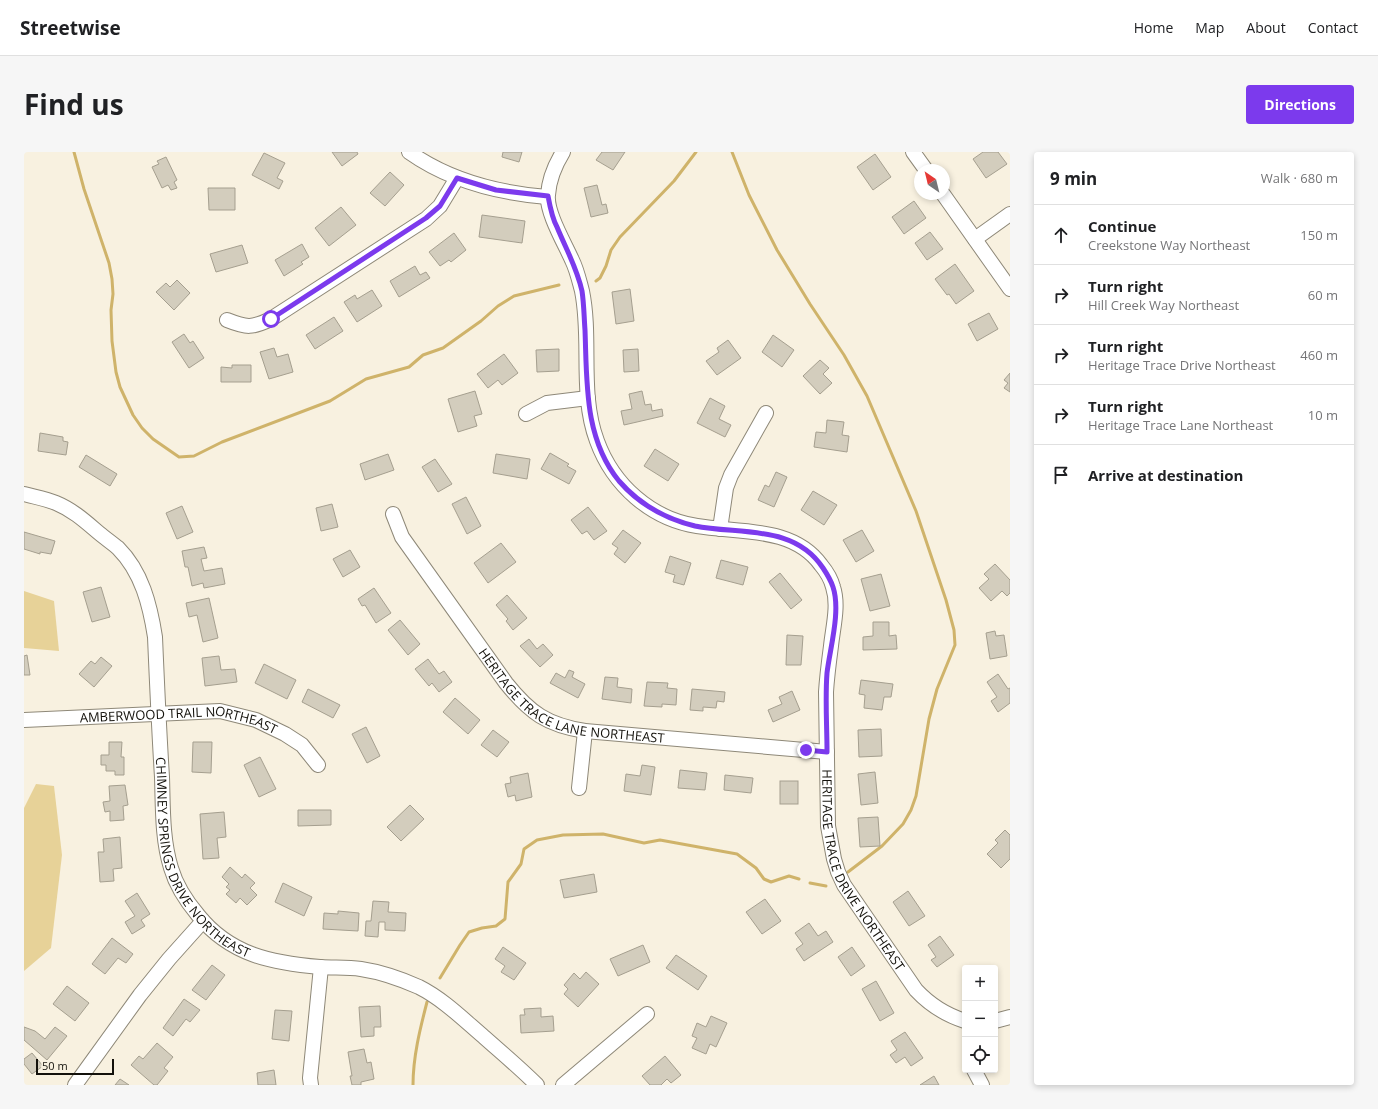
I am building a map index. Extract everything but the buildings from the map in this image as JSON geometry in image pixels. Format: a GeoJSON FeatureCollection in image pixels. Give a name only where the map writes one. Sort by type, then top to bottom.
{"type":"FeatureCollection","features":[{"type":"Feature","properties":{"kind":"street"},"geometry":{"type":"LineString","coordinates":[[410,152],[425,162],[457,178],[496,190],[548,196]]}},
{"type":"Feature","properties":{"kind":"street","name":"HERITAGE TRACE DRIVE NORTHEAST"},"geometry":{"type":"LineString","coordinates":[[563,152],[551,175],[548,196],[553,219],[576,270],[582,291],[588,398],[592,424],[602,453],[613,473],[628,490],[647,506],[674,519],[696,526],[770,535],[794,542],[804,548],[816,559],[830,579],[833,587],[836,612],[827,680],[828,826],[834,859],[844,885],[916,990],[930,1004],[939,1010],[962,1020]]}},
{"type":"Feature","properties":{"kind":"street"},"geometry":{"type":"LineString","coordinates":[[913,152],[922,164]]}},
{"type":"Feature","properties":{"kind":"street"},"geometry":{"type":"LineString","coordinates":[[227,320],[241,325],[257,326],[271,319],[426,218],[440,206],[457,178]]}},
{"type":"Feature","properties":{"kind":"street"},"geometry":{"type":"LineString","coordinates":[[947,200],[1010,289]]}},
{"type":"Feature","properties":{"kind":"street"},"geometry":{"type":"LineString","coordinates":[[975,239],[1010,214]]}},
{"type":"Feature","properties":{"kind":"street"},"geometry":{"type":"LineString","coordinates":[[526,414],[547,403],[588,398]]}},
{"type":"Feature","properties":{"kind":"street"},"geometry":{"type":"LineString","coordinates":[[720,528],[726,488],[731,475],[766,412]]}},
{"type":"Feature","properties":{"kind":"street","name":"CHIMNEY SPRINGS DRIVE NORTHEAST"},"geometry":{"type":"LineString","coordinates":[[24,494],[56,503],[77,514],[118,549],[135,571],[146,595],[151,612],[155,637],[164,821],[168,857],[171,869],[190,906],[203,921],[224,940],[238,949],[253,955],[294,965],[368,971],[390,976],[420,988],[438,999],[470,1025],[537,1085]]}},
{"type":"Feature","properties":{"kind":"street","name":"HERITAGE TRACE LANE NORTHEAST"},"geometry":{"type":"LineString","coordinates":[[393,514],[402,537],[506,683],[518,698],[539,716],[568,728],[585,731],[827,752]]}},
{"type":"Feature","properties":{"kind":"street","name":"AMBERWOOD TRAIL NORTHEAST"},"geometry":{"type":"LineString","coordinates":[[24,720],[220,711],[256,720],[285,734],[302,745],[318,765]]}},
{"type":"Feature","properties":{"kind":"street"},"geometry":{"type":"LineString","coordinates":[[580,788],[585,731]]}},
{"type":"Feature","properties":{"kind":"street"},"geometry":{"type":"LineString","coordinates":[[74,1085],[140,995],[169,959],[203,921]]}},
{"type":"Feature","properties":{"kind":"street"},"geometry":{"type":"LineString","coordinates":[[311,1085],[310,1078],[321,967]]}},
{"type":"Feature","properties":{"kind":"street"},"geometry":{"type":"LineString","coordinates":[[563,1085],[647,1014]]}},
{"type":"Feature","properties":{"kind":"street"},"geometry":{"type":"LineString","coordinates":[[998,1020],[1010,1017]]}},
{"type":"Feature","properties":{"kind":"street"},"geometry":{"type":"LineString","coordinates":[[976,1073],[982,1085]]}},
{"type":"Feature","properties":{"kind":"shaded area"},"geometry":{"type":"Polygon","coordinates":[[[24,591],[54,601],[59,651],[24,648],[24,591]]]}},
{"type":"Feature","properties":{"kind":"shaded area"},"geometry":{"type":"Polygon","coordinates":[[[36,784],[54,786],[62,855],[51,948],[24,971],[24,808],[36,784]]]}},
{"type":"Feature","properties":{"kind":"waterway"},"geometry":{"type":"LineString","coordinates":[[74,152],[84,189],[109,263],[113,294],[111,310],[112,341],[116,372],[120,387],[133,415],[142,428],[153,439],[179,457],[194,456],[222,442],[330,401],[366,379],[409,367],[423,355],[443,348],[481,321],[498,306],[514,296],[559,285]]}},
{"type":"Feature","properties":{"kind":"waterway"},"geometry":{"type":"LineString","coordinates":[[596,281],[600,278],[611,250],[620,237],[674,181],[696,152]]}},
{"type":"Feature","properties":{"kind":"waterway"},"geometry":{"type":"LineString","coordinates":[[732,152],[749,195],[777,250],[810,304],[844,355],[867,396],[916,511],[946,600],[954,630],[955,645],[937,689],[929,719],[916,796],[911,810],[903,824],[882,846],[848,872]]}},
{"type":"Feature","properties":{"kind":"waterway"},"geometry":{"type":"LineString","coordinates":[[440,978],[469,932],[496,926],[505,919],[508,882],[521,864],[524,849],[537,840],[563,835],[603,834],[644,843],[660,840],[737,854],[756,868],[764,879],[771,882],[789,876],[799,879]]}},
{"type":"Feature","properties":{"kind":"waterway"},"geometry":{"type":"LineString","coordinates":[[810,883],[826,886]]}},
{"type":"Feature","properties":{"kind":"waterway"},"geometry":{"type":"LineString","coordinates":[[413,1085],[419,1033],[427,1002]]}},
{"type":"Feature","properties":{"kind":"route"},"geometry":{"type":"LineString","coordinates":[[271,319],[426,218],[440,206],[457,178],[496,190],[535,196],[548,196],[553,219],[572,260],[582,291],[590,413],[596,439],[613,473],[636,498],[659,513],[674,519],[696,526],[756,532],[786,538],[810,552],[830,579],[833,587],[836,612],[827,674],[827,752],[806,750]]}}]}
